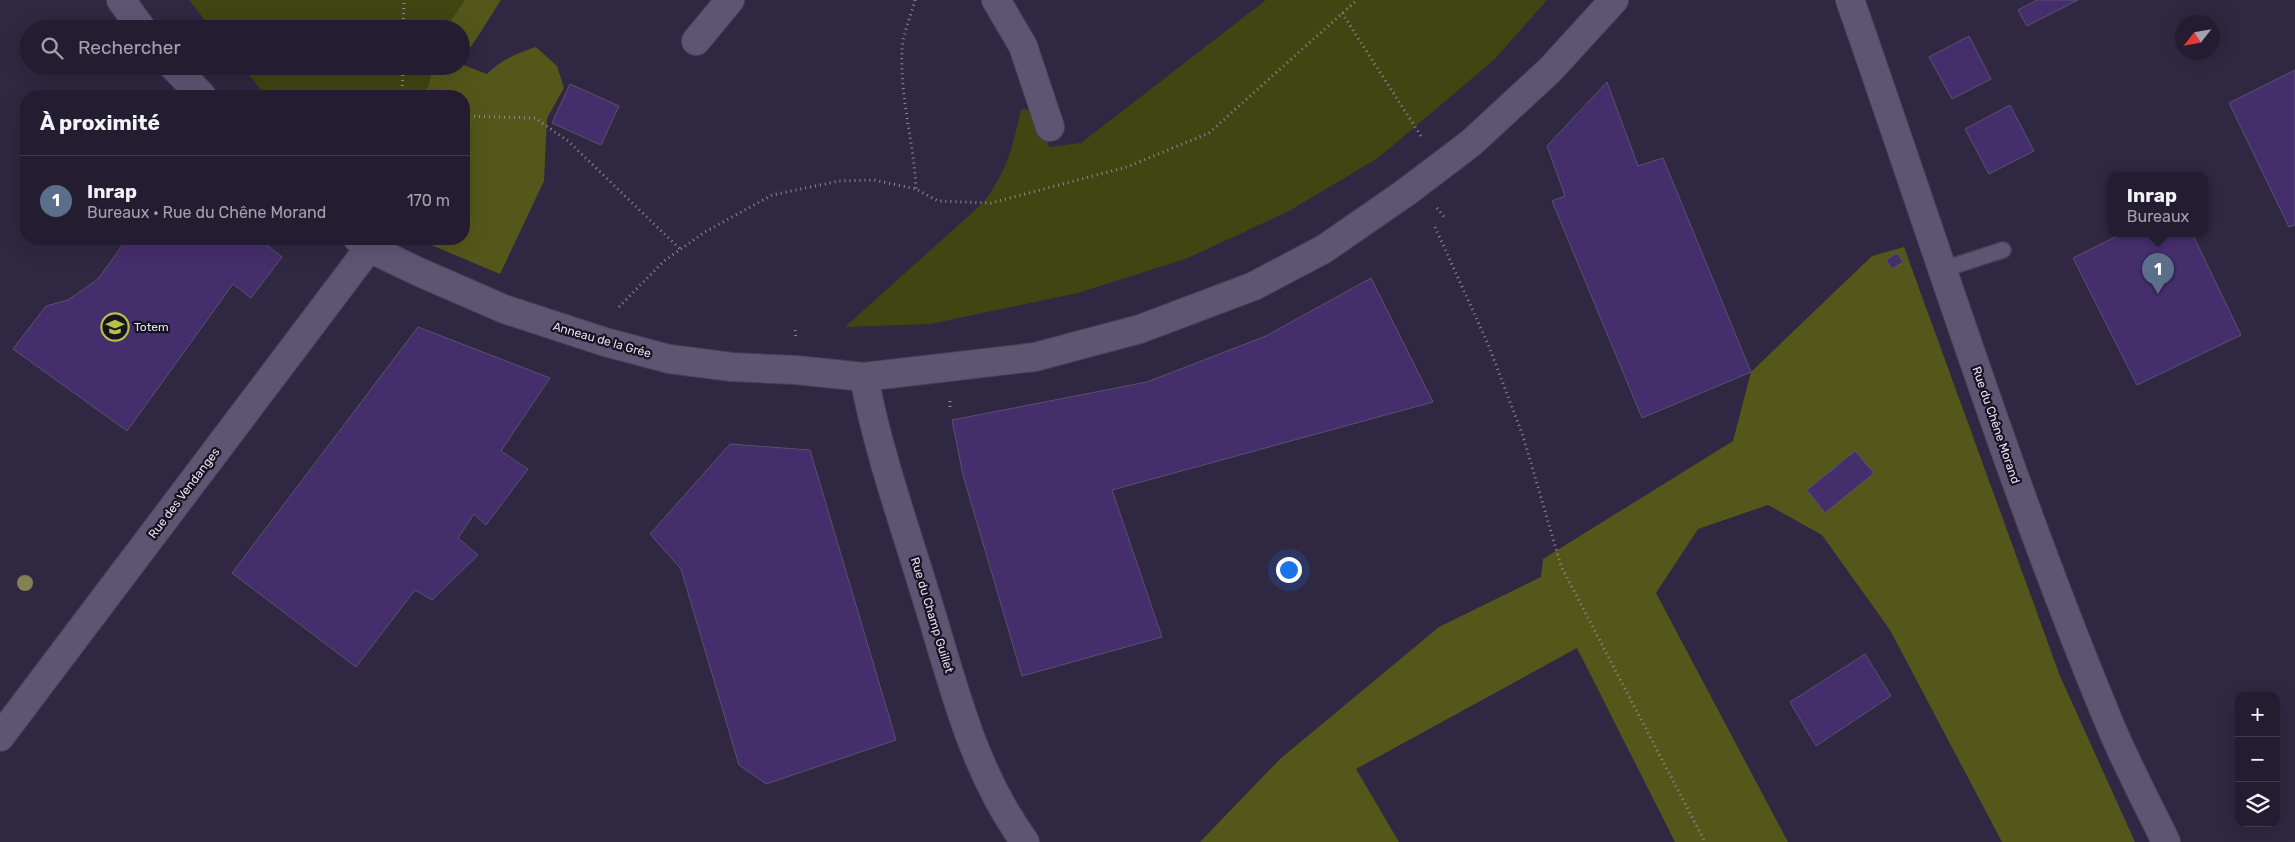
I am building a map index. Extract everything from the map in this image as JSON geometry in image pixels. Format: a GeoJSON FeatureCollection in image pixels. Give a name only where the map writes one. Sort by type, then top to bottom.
{"type":"FeatureCollection","features":[{"type":"Feature","properties":{"kind":"street"},"geometry":{"type":"LineString","coordinates":[[121,0],[135,20]]}},
{"type":"Feature","properties":{"kind":"street"},"geometry":{"type":"LineString","coordinates":[[696,41],[730,0]]}},
{"type":"Feature","properties":{"kind":"street"},"geometry":{"type":"LineString","coordinates":[[996,0],[1023,46],[1050,127]]}},
{"type":"Feature","properties":{"kind":"street","name":"Anneau de la Grée"},"geometry":{"type":"LineString","coordinates":[[368,245],[437,281],[504,310],[605,342],[669,359],[732,367],[796,370],[864,377],[1035,357],[1140,329],[1254,286],[1324,249],[1405,193],[1471,143],[1550,70],[1614,0]]}},
{"type":"Feature","properties":{"kind":"street","name":"Rue du Chêne Morand"},"geometry":{"type":"LineString","coordinates":[[1850,0],[1941,270],[2022,499],[2106,717],[2166,842]]}},
{"type":"Feature","properties":{"kind":"street"},"geometry":{"type":"LineString","coordinates":[[182,75],[196,90]]}},
{"type":"Feature","properties":{"kind":"street","name":"Rue des Vendanges"},"geometry":{"type":"LineString","coordinates":[[0,737],[363,245]]}},
{"type":"Feature","properties":{"kind":"street","name":"Rue du Champ Guillet"},"geometry":{"type":"LineString","coordinates":[[864,377],[878,438],[966,727],[994,792],[1025,842]]}},
{"type":"Feature","properties":{"kind":"lane"},"geometry":{"type":"LineString","coordinates":[[1941,270],[2003,250]]}},
{"type":"Feature","properties":{"kind":"path"},"geometry":{"type":"LineString","coordinates":[[403,20],[404,0]]}},
{"type":"Feature","properties":{"kind":"path"},"geometry":{"type":"LineString","coordinates":[[915,0],[902,50],[903,93],[915,156],[916,189]]}},
{"type":"Feature","properties":{"kind":"path"},"geometry":{"type":"LineString","coordinates":[[619,307],[664,261],[680,249],[704,232],[772,195],[839,180],[874,180],[916,189],[938,201],[991,203],[1127,167],[1210,133],[1358,0]]}},
{"type":"Feature","properties":{"kind":"path"},"geometry":{"type":"LineString","coordinates":[[1342,13],[1420,136]]}},
{"type":"Feature","properties":{"kind":"path"},"geometry":{"type":"LineString","coordinates":[[402,75],[402,90]]}},
{"type":"Feature","properties":{"kind":"path"},"geometry":{"type":"LineString","coordinates":[[470,116],[535,118],[568,141],[680,249]]}},
{"type":"Feature","properties":{"kind":"path"},"geometry":{"type":"LineString","coordinates":[[1435,227],[1488,344],[1523,436],[1561,566],[1705,842]]}},
{"type":"Feature","properties":{"kind":"green space"},"geometry":{"type":"Polygon","coordinates":[[[189,0],[465,0],[451,20],[205,20],[189,0]]]}},
{"type":"Feature","properties":{"kind":"green space"},"geometry":{"type":"Polygon","coordinates":[[[465,0],[501,0],[470,48],[470,20],[451,20],[465,0]]]}},
{"type":"Feature","properties":{"kind":"green space"},"geometry":{"type":"Polygon","coordinates":[[[1266,0],[1547,0],[1495,59],[1378,158],[1289,211],[1188,258],[1078,293],[930,324],[845,327],[983,203],[1004,169],[1015,136],[1021,109],[1039,111],[1049,147],[1081,143],[1266,0]]]}},
{"type":"Feature","properties":{"kind":"green space"},"geometry":{"type":"Polygon","coordinates":[[[536,47],[557,66],[564,88],[547,118],[544,181],[500,274],[431,245],[470,245],[470,90],[426,90],[431,75],[470,75],[470,67],[487,74],[498,65],[536,47]]]}},
{"type":"Feature","properties":{"kind":"green space"},"geometry":{"type":"Polygon","coordinates":[[[249,75],[431,75],[426,90],[261,90],[249,75]]]}},
{"type":"Feature","properties":{"kind":"green space"},"geometry":{"type":"Polygon","coordinates":[[[1904,247],[2060,676],[2135,842],[2002,842],[1890,630],[1822,535],[1768,505],[1698,529],[1656,593],[1788,842],[1675,842],[1577,648],[1356,769],[1399,842],[1200,842],[1280,759],[1439,627],[1541,577],[1543,559],[1733,441],[1751,372],[1872,256],[1904,247]]]}},
{"type":"Feature","properties":{"kind":"building"},"geometry":{"type":"Polygon","coordinates":[[[2037,0],[2078,0],[2027,26],[2018,10],[2037,0]]]}},
{"type":"Feature","properties":{"kind":"building"},"geometry":{"type":"Polygon","coordinates":[[[1969,36],[1991,79],[1952,99],[1929,57],[1969,36]]]}},
{"type":"Feature","properties":{"kind":"building"},"geometry":{"type":"Polygon","coordinates":[[[2295,70],[2295,225],[2289,227],[2229,103],[2295,70]]]}},
{"type":"Feature","properties":{"kind":"building"},"geometry":{"type":"Polygon","coordinates":[[[1607,82],[1638,166],[1663,158],[1751,372],[1642,418],[1552,201],[1565,196],[1547,146],[1607,82]]]}},
{"type":"Feature","properties":{"kind":"building"},"geometry":{"type":"Polygon","coordinates":[[[570,84],[619,106],[601,145],[552,123],[570,84]]]}},
{"type":"Feature","properties":{"kind":"building"},"geometry":{"type":"Polygon","coordinates":[[[2010,105],[2034,151],[1989,174],[1965,129],[2010,105]]]}},
{"type":"Feature","properties":{"kind":"building"},"geometry":{"type":"Polygon","coordinates":[[[2115,237],[2194,237],[2241,335],[2137,385],[2073,258],[2115,237]]]}},
{"type":"Feature","properties":{"kind":"building","name":"Totem"},"geometry":{"type":"Polygon","coordinates":[[[123,245],[267,245],[282,257],[251,298],[233,284],[127,431],[13,349],[46,306],[68,300],[98,279],[123,245]]]}},
{"type":"Feature","properties":{"kind":"building"},"geometry":{"type":"Polygon","coordinates":[[[1897,253],[1903,262],[1892,269],[1886,260],[1897,253]]]}},
{"type":"Feature","properties":{"kind":"building"},"geometry":{"type":"Polygon","coordinates":[[[1371,278],[1433,402],[1112,490],[1162,637],[1022,676],[963,475],[952,420],[1147,382],[1266,336],[1371,278]]]}},
{"type":"Feature","properties":{"kind":"building"},"geometry":{"type":"Polygon","coordinates":[[[418,327],[550,378],[501,451],[528,469],[486,525],[474,514],[458,538],[478,555],[432,600],[415,590],[356,667],[232,573],[418,327]]]}},
{"type":"Feature","properties":{"kind":"building"},"geometry":{"type":"Polygon","coordinates":[[[730,444],[810,450],[896,740],[766,784],[739,765],[681,569],[650,534],[730,444]]]}},
{"type":"Feature","properties":{"kind":"building"},"geometry":{"type":"Polygon","coordinates":[[[1855,451],[1874,473],[1825,513],[1807,490],[1855,451]]]}},
{"type":"Feature","properties":{"kind":"building"},"geometry":{"type":"Polygon","coordinates":[[[1865,654],[1891,696],[1816,746],[1790,702],[1865,654]]]}},
{"type":"Feature","properties":{"kind":"place","name":"Inrap"},"geometry":{"type":"Point","coordinates":[2158,294]}},
{"type":"Feature","properties":{"kind":"place","name":"Totem"},"geometry":{"type":"Point","coordinates":[115,327]}}]}
